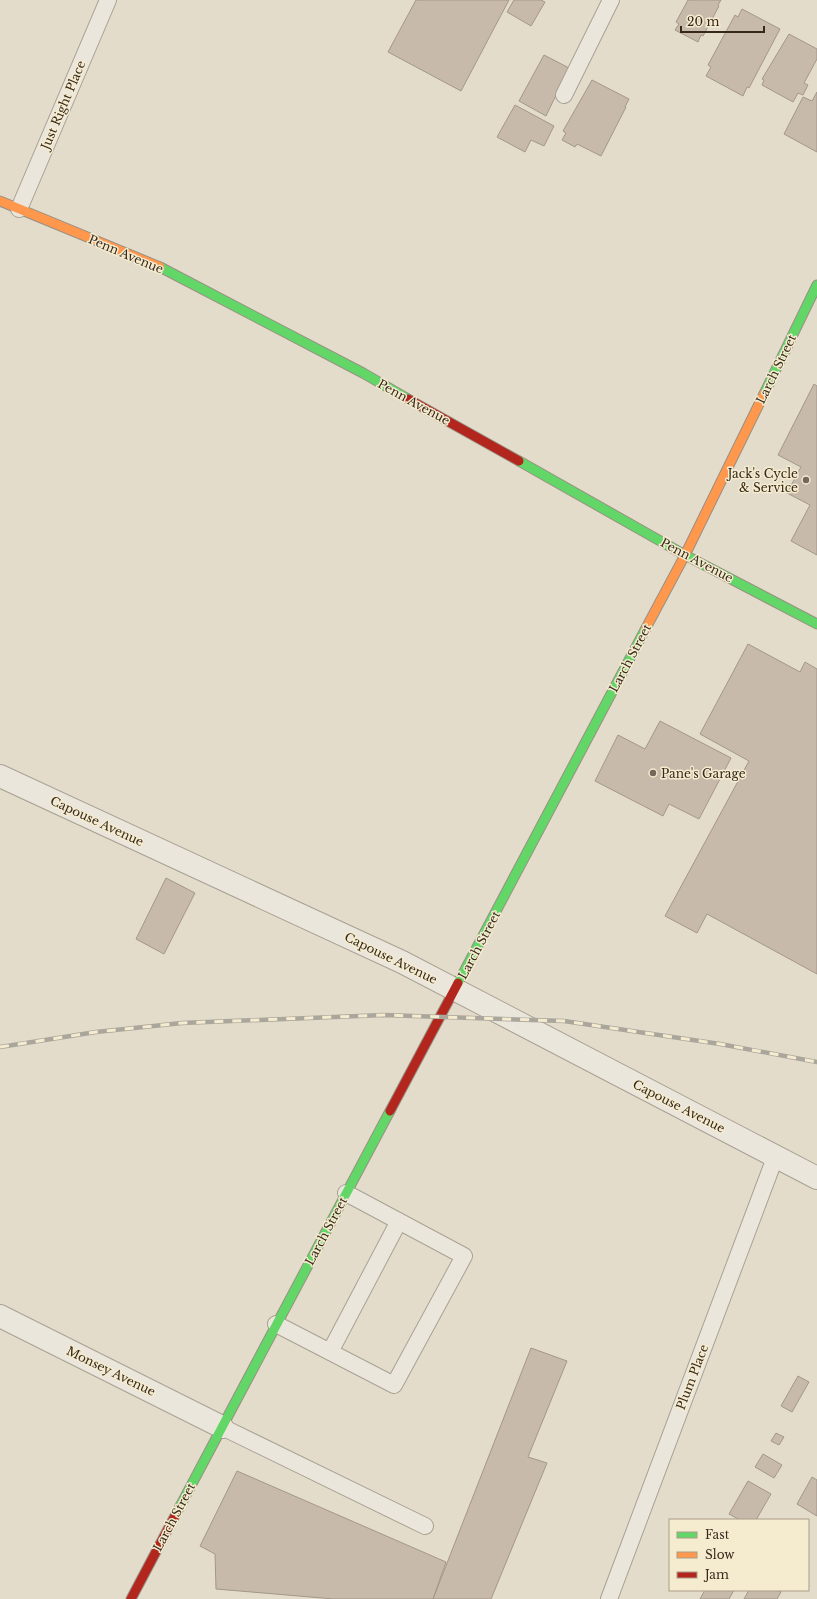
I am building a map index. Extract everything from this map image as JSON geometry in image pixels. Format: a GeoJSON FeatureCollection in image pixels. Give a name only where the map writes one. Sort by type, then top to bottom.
{"type":"FeatureCollection","features":[{"type":"Feature","properties":{"kind":"street","name":"Penn Avenue"},"geometry":{"type":"LineString","coordinates":[[0,201],[148,261],[363,373],[685,555],[817,624]]}},
{"type":"Feature","properties":{"kind":"street","name":"Larch Street"},"geometry":{"type":"LineString","coordinates":[[131,1599],[685,555],[817,285]]}},
{"type":"Feature","properties":{"kind":"street","name":"Capouse Avenue"},"geometry":{"type":"LineString","coordinates":[[0,776],[402,962],[624,1078],[776,1155],[817,1178]]}},
{"type":"Feature","properties":{"kind":"street","name":"Monsey Avenue"},"geometry":{"type":"LineString","coordinates":[[0,1316],[222,1426]]}},
{"type":"Feature","properties":{"kind":"lane","name":"Just Right Place"},"geometry":{"type":"LineString","coordinates":[[19,209],[108,0]]}},
{"type":"Feature","properties":{"kind":"lane"},"geometry":{"type":"LineString","coordinates":[[564,95],[612,0]]}},
{"type":"Feature","properties":{"kind":"lane","name":"Plum Place"},"geometry":{"type":"LineString","coordinates":[[609,1599],[776,1155]]}},
{"type":"Feature","properties":{"kind":"lane"},"geometry":{"type":"LineString","coordinates":[[276,1324],[394,1385],[464,1256],[346,1193]]}},
{"type":"Feature","properties":{"kind":"lane"},"geometry":{"type":"LineString","coordinates":[[330,1352],[399,1221]]}},
{"type":"Feature","properties":{"kind":"lane"},"geometry":{"type":"LineString","coordinates":[[222,1426],[424,1526]]}},
{"type":"Feature","properties":{"kind":"building"},"geometry":{"type":"Polygon","coordinates":[[[416,0],[509,0],[461,91],[388,52],[416,0]]]}},
{"type":"Feature","properties":{"kind":"building"},"geometry":{"type":"Polygon","coordinates":[[[514,0],[541,0],[545,2],[531,26],[507,12],[514,0]]]}},
{"type":"Feature","properties":{"kind":"building"},"geometry":{"type":"Polygon","coordinates":[[[688,0],[721,0],[703,36],[701,35],[698,42],[675,30],[679,24],[676,22],[688,0]]]}},
{"type":"Feature","properties":{"kind":"building"},"geometry":{"type":"Polygon","coordinates":[[[742,9],[780,29],[749,88],[747,87],[743,96],[706,76],[711,67],[708,65],[735,15],[738,17],[742,9]]]}},
{"type":"Feature","properties":{"kind":"building"},"geometry":{"type":"Polygon","coordinates":[[[789,34],[817,49],[817,59],[804,83],[808,85],[803,95],[798,93],[793,102],[762,85],[764,80],[762,79],[789,34]]]}},
{"type":"Feature","properties":{"kind":"building"},"geometry":{"type":"Polygon","coordinates":[[[544,55],[569,68],[546,116],[519,101],[544,55]]]}},
{"type":"Feature","properties":{"kind":"building"},"geometry":{"type":"Polygon","coordinates":[[[592,80],[629,99],[601,156],[577,144],[575,147],[562,140],[566,133],[563,131],[592,80]]]}},
{"type":"Feature","properties":{"kind":"building"},"geometry":{"type":"Polygon","coordinates":[[[817,92],[817,152],[784,134],[803,97],[812,101],[817,92]]]}},
{"type":"Feature","properties":{"kind":"building"},"geometry":{"type":"Polygon","coordinates":[[[515,105],[554,126],[544,146],[531,140],[525,152],[497,137],[515,105]]]}},
{"type":"Feature","properties":{"kind":"building","name":"Jack's Cycle & Service"},"geometry":{"type":"Polygon","coordinates":[[[814,384],[817,386],[817,555],[791,541],[810,505],[787,493],[801,467],[778,455],[814,384]]]}},
{"type":"Feature","properties":{"kind":"building"},"geometry":{"type":"Polygon","coordinates":[[[748,644],[800,672],[805,662],[817,669],[817,974],[707,914],[697,933],[665,916],[749,761],[700,734],[748,644]]]}},
{"type":"Feature","properties":{"kind":"building"},"geometry":{"type":"Polygon","coordinates":[[[660,721],[731,758],[699,819],[669,804],[663,816],[595,781],[618,735],[645,749],[660,721]]]}},
{"type":"Feature","properties":{"kind":"building"},"geometry":{"type":"Polygon","coordinates":[[[166,878],[195,893],[164,954],[136,939],[166,878]]]}},
{"type":"Feature","properties":{"kind":"building"},"geometry":{"type":"Polygon","coordinates":[[[531,1348],[567,1361],[528,1457],[547,1463],[491,1599],[433,1599],[531,1348]]]}},
{"type":"Feature","properties":{"kind":"building"},"geometry":{"type":"Polygon","coordinates":[[[798,1376],[809,1382],[792,1412],[781,1406],[798,1376]]]}},
{"type":"Feature","properties":{"kind":"building"},"geometry":{"type":"Polygon","coordinates":[[[776,1433],[784,1437],[779,1445],[771,1441],[776,1433]]]}},
{"type":"Feature","properties":{"kind":"building"},"geometry":{"type":"Polygon","coordinates":[[[763,1454],[782,1465],[774,1478],[755,1467],[763,1454]]]}},
{"type":"Feature","properties":{"kind":"building"},"geometry":{"type":"Polygon","coordinates":[[[237,1471],[446,1562],[433,1599],[334,1599],[216,1589],[215,1554],[200,1546],[237,1471]]]}},
{"type":"Feature","properties":{"kind":"building"},"geometry":{"type":"Polygon","coordinates":[[[812,1477],[817,1480],[817,1516],[797,1504],[812,1477]]]}},
{"type":"Feature","properties":{"kind":"building"},"geometry":{"type":"Polygon","coordinates":[[[748,1481],[771,1494],[757,1519],[738,1519],[729,1514],[748,1481]]]}},
{"type":"Feature","properties":{"kind":"building"},"geometry":{"type":"Polygon","coordinates":[[[704,1591],[733,1591],[729,1599],[700,1599],[704,1591]]]}},
{"type":"Feature","properties":{"kind":"building"},"geometry":{"type":"Polygon","coordinates":[[[748,1591],[781,1592],[777,1599],[744,1599],[748,1591]]]}},
{"type":"Feature","properties":{"kind":"railway"},"geometry":{"type":"LineString","coordinates":[[0,1047],[96,1032],[182,1023],[384,1015],[564,1021],[720,1044],[817,1062]]}},
{"type":"Feature","properties":{"kind":"traffic: fast"},"geometry":{"type":"LineString","coordinates":[[160,267],[363,373],[408,399]]}},
{"type":"Feature","properties":{"kind":"traffic: fast"},"geometry":{"type":"LineString","coordinates":[[764,394],[817,285]]}},
{"type":"Feature","properties":{"kind":"traffic: fast"},"geometry":{"type":"LineString","coordinates":[[519,461],[685,555],[817,624]]}},
{"type":"Feature","properties":{"kind":"traffic: fast"},"geometry":{"type":"LineString","coordinates":[[458,983],[646,628]]}},
{"type":"Feature","properties":{"kind":"traffic: fast"},"geometry":{"type":"LineString","coordinates":[[177,1512],[390,1111]]}},
{"type":"Feature","properties":{"kind":"traffic: slow"},"geometry":{"type":"LineString","coordinates":[[0,201],[160,267]]}},
{"type":"Feature","properties":{"kind":"traffic: slow"},"geometry":{"type":"LineString","coordinates":[[646,628],[685,555],[764,394]]}},
{"type":"Feature","properties":{"kind":"traffic: jam"},"geometry":{"type":"LineString","coordinates":[[408,399],[519,461]]}},
{"type":"Feature","properties":{"kind":"traffic: jam"},"geometry":{"type":"LineString","coordinates":[[390,1111],[458,983]]}},
{"type":"Feature","properties":{"kind":"traffic: jam"},"geometry":{"type":"LineString","coordinates":[[131,1599],[177,1512]]}},
{"type":"Feature","properties":{"kind":"place","name":"Jack's Cycle & Service"},"geometry":{"type":"Point","coordinates":[806,480]}},
{"type":"Feature","properties":{"kind":"place","name":"Pane's Garage"},"geometry":{"type":"Point","coordinates":[653,773]}}]}
